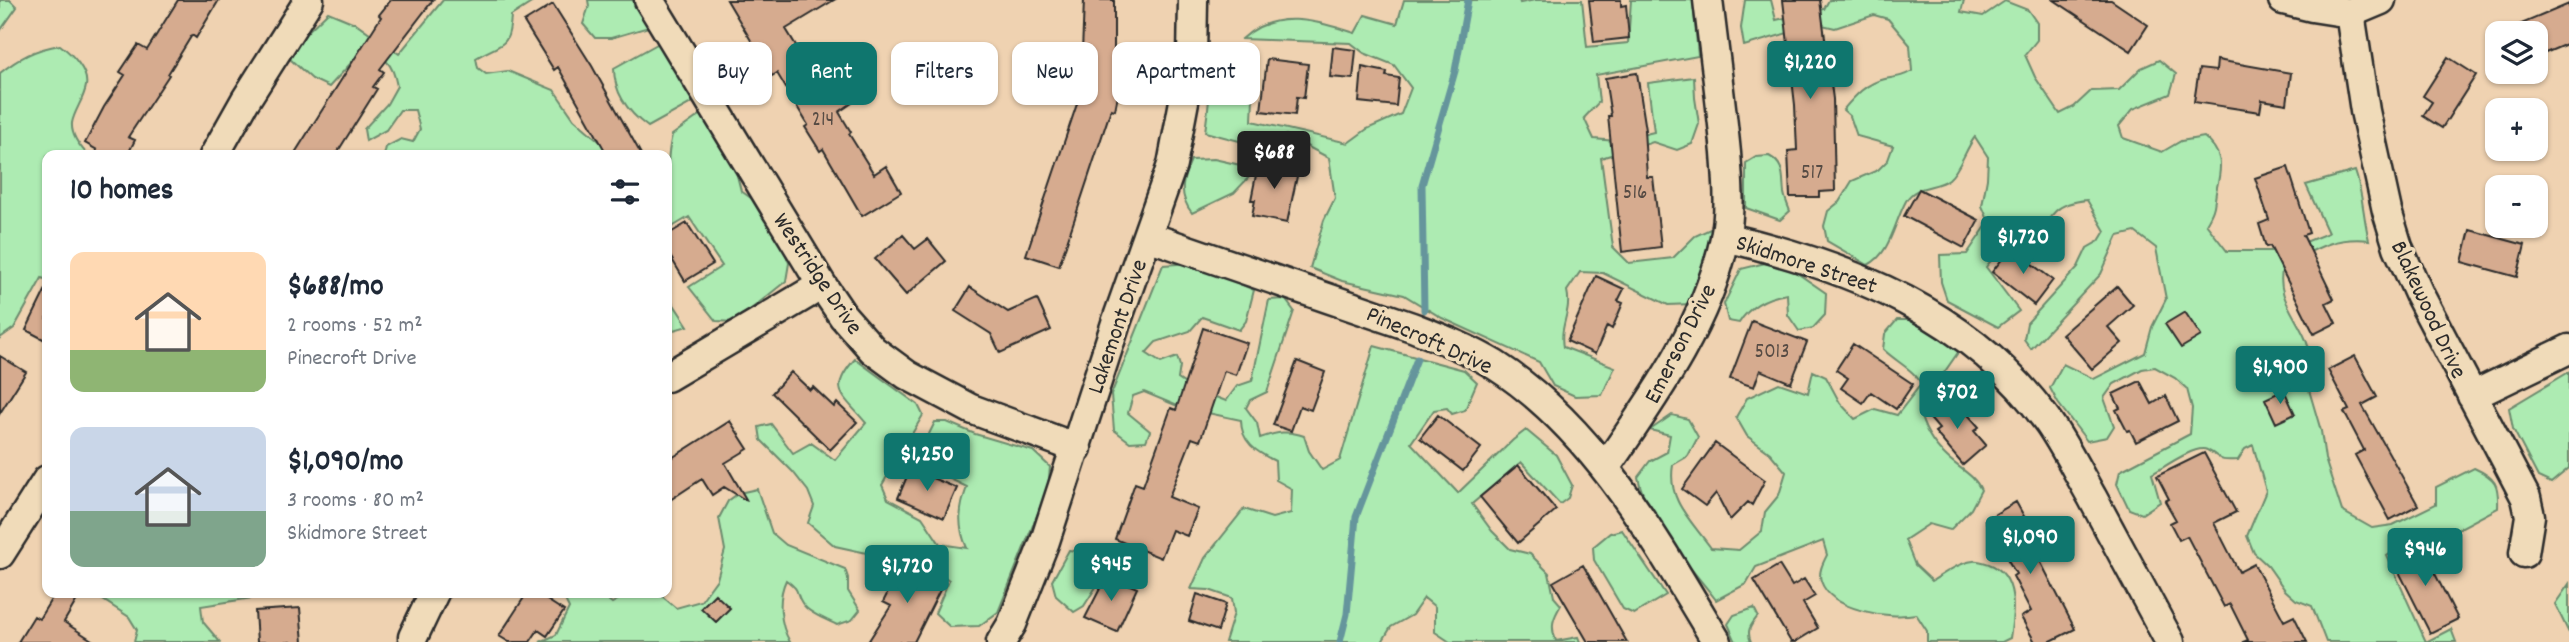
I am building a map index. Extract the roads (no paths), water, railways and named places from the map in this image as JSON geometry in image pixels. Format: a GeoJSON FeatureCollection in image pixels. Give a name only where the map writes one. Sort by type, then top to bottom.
{"type":"FeatureCollection","features":[{"type":"Feature","properties":{"kind":"street"},"geometry":{"type":"LineString","coordinates":[[217,150],[309,0]]}},
{"type":"Feature","properties":{"kind":"street","name":"Westridge Drive"},"geometry":{"type":"LineString","coordinates":[[649,0],[822,285],[843,316],[873,350],[907,374],[971,409],[1077,448]]}},
{"type":"Feature","properties":{"kind":"street","name":"Lakemont Drive"},"geometry":{"type":"LineString","coordinates":[[1001,642],[1012,624],[1045,541],[1116,323],[1172,165],[1192,59],[1193,0]]}},
{"type":"Feature","properties":{"kind":"street","name":"Emerson Drive"},"geometry":{"type":"LineString","coordinates":[[1605,468],[1655,395],[1680,352],[1708,295],[1726,237],[1728,184],[1708,0]]}},
{"type":"Feature","properties":{"kind":"street"},"geometry":{"type":"LineString","coordinates":[[2283,0],[2312,8],[2350,13],[2381,0]]}},
{"type":"Feature","properties":{"kind":"street","name":"Blakewood Drive"},"geometry":{"type":"LineString","coordinates":[[2350,13],[2365,111],[2387,211],[2398,247],[2409,276],[2526,498],[2530,516],[2524,553]]}},
{"type":"Feature","properties":{"kind":"street","name":"Pinecroft Drive"},"geometry":{"type":"LineString","coordinates":[[1147,236],[1326,296],[1454,344],[1493,364],[1520,383],[1553,410],[1583,440],[1605,468],[1688,591],[1717,642]]}},
{"type":"Feature","properties":{"kind":"street","name":"Skidmore Street"},"geometry":{"type":"LineString","coordinates":[[1726,237],[1846,272],[1886,288],[1960,333],[1989,356],[2049,423],[2171,642]]}},
{"type":"Feature","properties":{"kind":"street"},"geometry":{"type":"LineString","coordinates":[[672,374],[822,285]]}},
{"type":"Feature","properties":{"kind":"street"},"geometry":{"type":"LineString","coordinates":[[2472,396],[2569,349]]}},
{"type":"Feature","properties":{"kind":"street"},"geometry":{"type":"LineString","coordinates":[[0,554],[42,488]]}},
{"type":"Feature","properties":{"kind":"street"},"geometry":{"type":"LineString","coordinates":[[414,637],[432,598]]}},
{"type":"Feature","properties":{"kind":"waterway"},"geometry":{"type":"LineString","coordinates":[[1424,310],[1422,185],[1455,71],[1468,0]]}},
{"type":"Feature","properties":{"kind":"waterway"},"geometry":{"type":"LineString","coordinates":[[1340,642],[1347,614],[1356,517],[1417,359]]}}]}
